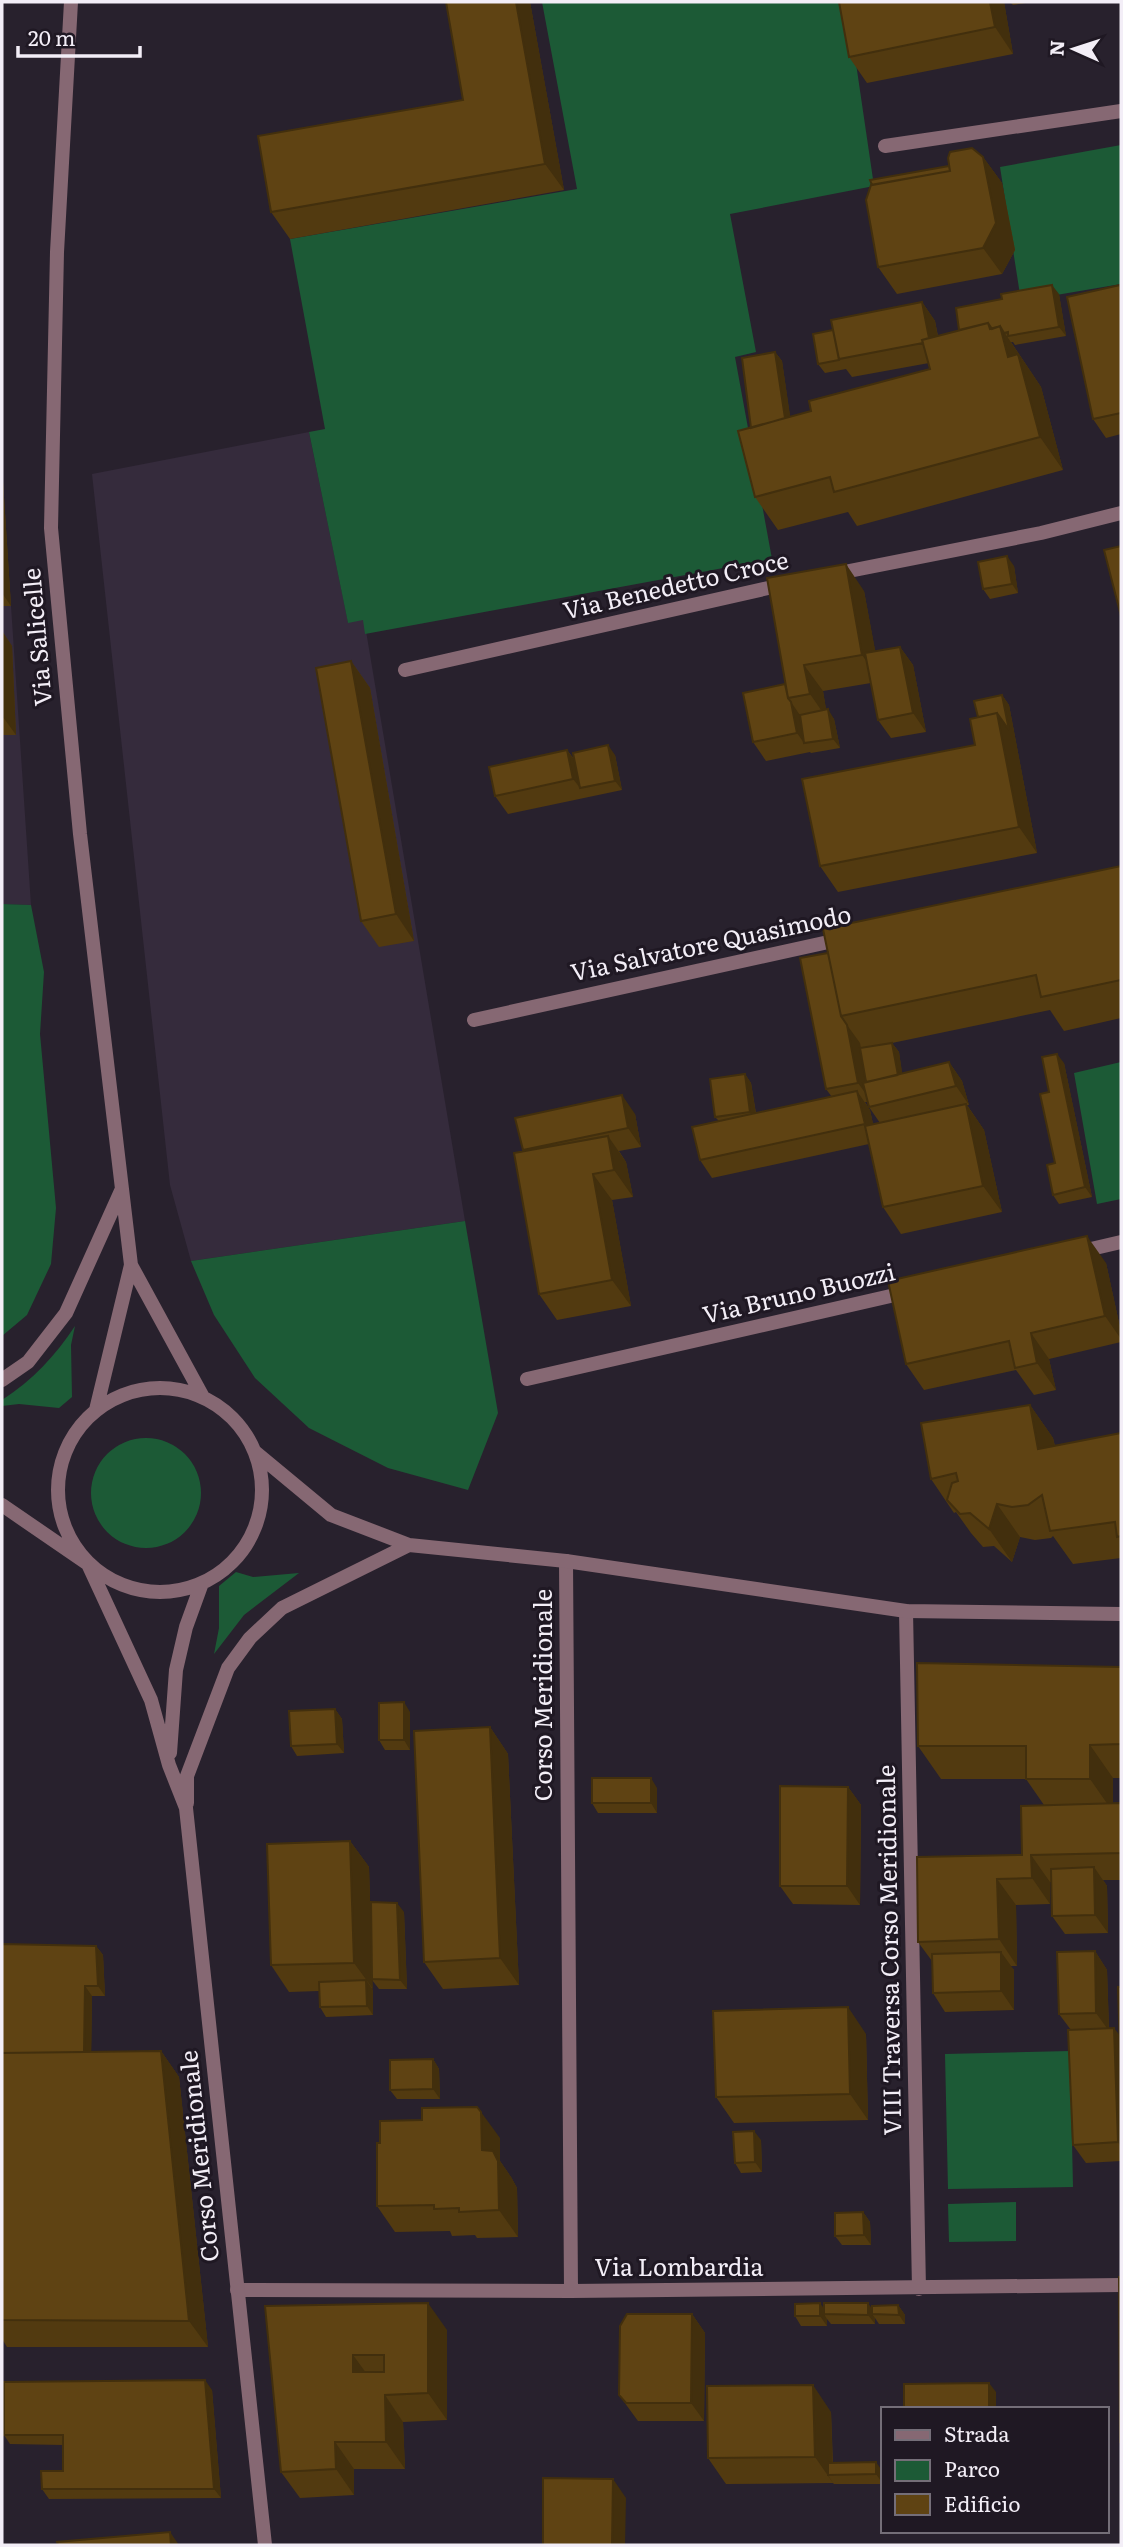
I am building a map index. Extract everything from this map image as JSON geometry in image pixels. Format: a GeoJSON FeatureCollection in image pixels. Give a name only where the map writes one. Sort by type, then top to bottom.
{"type":"FeatureCollection","features":[{"type":"Feature","properties":{"kind":"street","name":"Via Salicelle"},"geometry":{"type":"LineString","coordinates":[[71,2],[57,252],[51,528],[80,834],[131,1265]]}},
{"type":"Feature","properties":{"kind":"street"},"geometry":{"type":"LineString","coordinates":[[885,146],[1121,111]]}},
{"type":"Feature","properties":{"kind":"street","name":"Via Benedetto Croce"},"geometry":{"type":"LineString","coordinates":[[825,576],[1041,533],[1121,513]]}},
{"type":"Feature","properties":{"kind":"street","name":"Via Benedetto Croce"},"geometry":{"type":"LineString","coordinates":[[405,670],[798,582]]}},
{"type":"Feature","properties":{"kind":"street","name":"Via Salvatore Quasimodo"},"geometry":{"type":"LineString","coordinates":[[474,1020],[852,936]]}},
{"type":"Feature","properties":{"kind":"street"},"geometry":{"type":"LineString","coordinates":[[2,1380],[28,1362],[66,1313],[122,1189]]}},
{"type":"Feature","properties":{"kind":"street"},"geometry":{"type":"LineString","coordinates":[[1068,1255],[1121,1242]]}},
{"type":"Feature","properties":{"kind":"street"},"geometry":{"type":"LineString","coordinates":[[131,1265],[203,1397]]}},
{"type":"Feature","properties":{"kind":"street"},"geometry":{"type":"LineString","coordinates":[[96,1410],[131,1265]]}},
{"type":"Feature","properties":{"kind":"street","name":"Via Bruno Buozzi"},"geometry":{"type":"LineString","coordinates":[[527,1379],[921,1289]]}},
{"type":"Feature","properties":{"kind":"street"},"geometry":{"type":"LineString","coordinates":[[2,1505],[117,1584],[151,1593],[186,1590],[221,1571],[243,1551],[259,1520],[262,1486],[255,1452],[242,1429],[225,1411],[203,1397],[176,1389],[148,1388],[120,1396],[96,1410],[76,1431],[64,1457],[58,1485],[60,1514],[71,1541],[88,1564]]}},
{"type":"Feature","properties":{"kind":"street","name":"Corso Meridionale"},"geometry":{"type":"LineString","coordinates":[[255,1452],[331,1516],[409,1545],[566,1561],[906,1611],[1121,1614]]}},
{"type":"Feature","properties":{"kind":"street"},"geometry":{"type":"LineString","coordinates":[[187,1808],[187,1776],[228,1668],[250,1638],[282,1608],[409,1545]]}},
{"type":"Feature","properties":{"kind":"street","name":"Corso Meridionale"},"geometry":{"type":"LineString","coordinates":[[566,1561],[571,2291]]}},
{"type":"Feature","properties":{"kind":"street","name":"Corso Meridionale"},"geometry":{"type":"LineString","coordinates":[[88,1564],[151,1700],[169,1765],[187,1808],[265,2545]]}},
{"type":"Feature","properties":{"kind":"street"},"geometry":{"type":"LineString","coordinates":[[169,1765],[176,1670],[186,1628],[202,1583]]}},
{"type":"Feature","properties":{"kind":"street","name":"VIII Traversa Corso Meridionale"},"geometry":{"type":"LineString","coordinates":[[906,1611],[919,2289]]}},
{"type":"Feature","properties":{"kind":"street","name":"Via Lombardia"},"geometry":{"type":"LineString","coordinates":[[237,2290],[571,2291],[1121,2285]]}},
{"type":"Feature","properties":{"kind":"shaded area"},"geometry":{"type":"Polygon","coordinates":[[[309,432],[348,622],[364,619],[465,1221],[191,1261],[170,1185],[92,474],[309,432]]]}},
{"type":"Feature","properties":{"kind":"shaded area"},"geometry":{"type":"Polygon","coordinates":[[[2,484],[11,606],[31,905],[2,904],[2,484]]]}},
{"type":"Feature","properties":{"kind":"green space"},"geometry":{"type":"Polygon","coordinates":[[[542,2],[847,2],[874,186],[730,214],[756,352],[735,357],[772,559],[365,634],[363,620],[348,623],[309,432],[325,429],[290,239],[577,189],[542,2]]]}},
{"type":"Feature","properties":{"kind":"green space"},"geometry":{"type":"Polygon","coordinates":[[[1121,145],[1121,284],[1021,301],[1000,167],[1121,145]]]}},
{"type":"Feature","properties":{"kind":"green space"},"geometry":{"type":"Polygon","coordinates":[[[2,904],[31,905],[44,972],[40,1034],[56,1208],[51,1264],[27,1315],[2,1336],[2,904]]]}},
{"type":"Feature","properties":{"kind":"green space"},"geometry":{"type":"Polygon","coordinates":[[[1121,1062],[1121,1199],[1097,1204],[1074,1073],[1121,1062]]]}},
{"type":"Feature","properties":{"kind":"green space"},"geometry":{"type":"Polygon","coordinates":[[[465,1221],[498,1413],[468,1490],[388,1468],[309,1428],[255,1378],[214,1315],[191,1261],[465,1221]]]}},
{"type":"Feature","properties":{"kind":"green space"},"geometry":{"type":"Polygon","coordinates":[[[75,1326],[71,1345],[72,1397],[59,1408],[19,1404],[2,1406],[2,1400],[43,1367],[75,1326]]]}},
{"type":"Feature","properties":{"kind":"green space"},"geometry":{"type":"Polygon","coordinates":[[[146,1438],[167,1442],[185,1454],[197,1472],[201,1493],[197,1514],[185,1532],[167,1544],[146,1548],[125,1544],[107,1532],[95,1514],[91,1493],[95,1472],[107,1454],[125,1442],[146,1438]]]}},
{"type":"Feature","properties":{"kind":"green space"},"geometry":{"type":"Polygon","coordinates":[[[236,1572],[253,1577],[299,1573],[244,1615],[214,1654],[219,1628],[219,1586],[236,1572]]]}},
{"type":"Feature","properties":{"kind":"green space"},"geometry":{"type":"Polygon","coordinates":[[[1070,2051],[1073,2187],[948,2189],[945,2054],[1070,2051]]]}},
{"type":"Feature","properties":{"kind":"green space"},"geometry":{"type":"Polygon","coordinates":[[[1016,2202],[1016,2241],[949,2242],[948,2204],[1016,2202]]]}},
{"type":"Feature","properties":{"kind":"building"},"geometry":{"type":"Polygon","coordinates":[[[446,2],[516,2],[545,164],[271,212],[258,136],[463,100],[446,2]]]}},
{"type":"Feature","properties":{"kind":"building"},"geometry":{"type":"Polygon","coordinates":[[[839,2],[990,2],[995,27],[849,57],[839,2]]]}},
{"type":"Feature","properties":{"kind":"building"},"geometry":{"type":"Polygon","coordinates":[[[972,148],[983,157],[996,223],[983,248],[878,267],[866,200],[871,185],[950,171],[950,152],[972,148]]]}},
{"type":"Feature","properties":{"kind":"building"},"geometry":{"type":"Polygon","coordinates":[[[949,166],[950,171],[872,185],[870,180],[949,166]]]}},
{"type":"Feature","properties":{"kind":"building"},"geometry":{"type":"Polygon","coordinates":[[[1052,285],[1059,327],[1008,336],[1008,332],[1004,333],[1000,326],[992,329],[988,323],[959,330],[956,308],[1002,299],[1001,294],[1052,285]]]}},
{"type":"Feature","properties":{"kind":"building"},"geometry":{"type":"Polygon","coordinates":[[[1120,285],[1121,413],[1093,419],[1067,297],[1120,285]]]}},
{"type":"Feature","properties":{"kind":"building"},"geometry":{"type":"Polygon","coordinates":[[[922,302],[929,338],[922,340],[923,343],[839,359],[831,320],[922,302]]]}},
{"type":"Feature","properties":{"kind":"building"},"geometry":{"type":"Polygon","coordinates":[[[988,323],[990,329],[1000,326],[1008,357],[1018,354],[1040,437],[834,492],[830,477],[755,497],[738,431],[811,411],[809,401],[930,369],[922,340],[988,323]]]}},
{"type":"Feature","properties":{"kind":"building"},"geometry":{"type":"Polygon","coordinates":[[[833,330],[839,360],[818,364],[813,334],[833,330]]]}},
{"type":"Feature","properties":{"kind":"building"},"geometry":{"type":"Polygon","coordinates":[[[775,352],[785,418],[751,428],[742,358],[775,352]]]}},
{"type":"Feature","properties":{"kind":"building"},"geometry":{"type":"Polygon","coordinates":[[[1121,546],[1121,616],[1104,550],[1121,546]]]}},
{"type":"Feature","properties":{"kind":"building"},"geometry":{"type":"Polygon","coordinates":[[[1007,556],[1012,584],[983,589],[978,562],[1007,556]]]}},
{"type":"Feature","properties":{"kind":"building"},"geometry":{"type":"Polygon","coordinates":[[[846,564],[862,655],[804,665],[810,694],[788,698],[767,578],[846,564]]]}},
{"type":"Feature","properties":{"kind":"building"},"geometry":{"type":"Polygon","coordinates":[[[900,647],[913,713],[878,720],[865,653],[900,647]]]}},
{"type":"Feature","properties":{"kind":"building"},"geometry":{"type":"Polygon","coordinates":[[[351,661],[396,914],[361,921],[316,668],[351,661]]]}},
{"type":"Feature","properties":{"kind":"building"},"geometry":{"type":"Polygon","coordinates":[[[785,684],[797,733],[753,742],[743,693],[785,684]]]}},
{"type":"Feature","properties":{"kind":"building"},"geometry":{"type":"Polygon","coordinates":[[[1002,695],[1009,730],[997,713],[978,717],[974,701],[1002,695]]]}},
{"type":"Feature","properties":{"kind":"building"},"geometry":{"type":"Polygon","coordinates":[[[828,709],[833,739],[804,743],[800,715],[828,709]]]}},
{"type":"Feature","properties":{"kind":"building"},"geometry":{"type":"Polygon","coordinates":[[[997,713],[1019,827],[820,866],[802,779],[975,745],[970,719],[997,713]]]}},
{"type":"Feature","properties":{"kind":"building"},"geometry":{"type":"Polygon","coordinates":[[[608,745],[615,781],[580,788],[573,753],[608,745]]]}},
{"type":"Feature","properties":{"kind":"building"},"geometry":{"type":"Polygon","coordinates":[[[567,750],[573,779],[495,796],[489,767],[567,750]]]}},
{"type":"Feature","properties":{"kind":"building"},"geometry":{"type":"Polygon","coordinates":[[[1121,866],[1121,980],[1041,997],[1036,975],[841,1016],[823,929],[1121,866]]]}},
{"type":"Feature","properties":{"kind":"building"},"geometry":{"type":"Polygon","coordinates":[[[828,953],[841,1016],[847,1025],[858,1083],[826,1089],[800,958],[828,953]]]}},
{"type":"Feature","properties":{"kind":"building"},"geometry":{"type":"Polygon","coordinates":[[[892,1043],[898,1075],[866,1082],[860,1048],[892,1043]]]}},
{"type":"Feature","properties":{"kind":"building"},"geometry":{"type":"Polygon","coordinates":[[[1057,1054],[1085,1187],[1053,1195],[1047,1165],[1055,1163],[1040,1094],[1049,1092],[1042,1057],[1057,1054]]]}},
{"type":"Feature","properties":{"kind":"building"},"geometry":{"type":"Polygon","coordinates":[[[949,1062],[956,1086],[869,1107],[863,1083],[949,1062]]]}},
{"type":"Feature","properties":{"kind":"building"},"geometry":{"type":"Polygon","coordinates":[[[745,1074],[750,1112],[715,1117],[710,1079],[745,1074]]]}},
{"type":"Feature","properties":{"kind":"building"},"geometry":{"type":"Polygon","coordinates":[[[857,1091],[865,1124],[700,1160],[692,1127],[857,1091]]]}},
{"type":"Feature","properties":{"kind":"building"},"geometry":{"type":"Polygon","coordinates":[[[622,1095],[628,1128],[523,1150],[515,1118],[622,1095]]]}},
{"type":"Feature","properties":{"kind":"building"},"geometry":{"type":"Polygon","coordinates":[[[966,1104],[983,1186],[883,1207],[865,1126],[966,1104]]]}},
{"type":"Feature","properties":{"kind":"building"},"geometry":{"type":"Polygon","coordinates":[[[608,1136],[614,1170],[593,1174],[612,1280],[539,1294],[514,1153],[608,1136]]]}},
{"type":"Feature","properties":{"kind":"building"},"geometry":{"type":"Polygon","coordinates":[[[1087,1236],[1105,1316],[1031,1333],[1037,1363],[1015,1368],[1009,1341],[906,1364],[888,1281],[1087,1236]]]}},
{"type":"Feature","properties":{"kind":"building"},"geometry":{"type":"Polygon","coordinates":[[[1030,1405],[1038,1449],[1121,1433],[1121,1536],[1117,1537],[1115,1522],[1050,1531],[1042,1495],[1028,1505],[1012,1507],[997,1504],[989,1529],[970,1513],[960,1514],[947,1500],[952,1483],[958,1481],[956,1473],[931,1479],[921,1423],[1030,1405]]]}},
{"type":"Feature","properties":{"kind":"building"},"geometry":{"type":"Polygon","coordinates":[[[917,1663],[1121,1667],[1121,1744],[1090,1745],[1090,1779],[1026,1779],[1026,1746],[918,1746],[917,1663]]]}},
{"type":"Feature","properties":{"kind":"building"},"geometry":{"type":"Polygon","coordinates":[[[404,1702],[404,1740],[379,1740],[379,1703],[404,1702]]]}},
{"type":"Feature","properties":{"kind":"building"},"geometry":{"type":"Polygon","coordinates":[[[335,1709],[337,1744],[291,1746],[289,1711],[335,1709]]]}},
{"type":"Feature","properties":{"kind":"building"},"geometry":{"type":"Polygon","coordinates":[[[490,1727],[500,1958],[424,1962],[414,1731],[490,1727]]]}},
{"type":"Feature","properties":{"kind":"building"},"geometry":{"type":"Polygon","coordinates":[[[592,1778],[651,1778],[651,1803],[592,1803],[592,1778]]]}},
{"type":"Feature","properties":{"kind":"building"},"geometry":{"type":"Polygon","coordinates":[[[780,1786],[848,1787],[847,1886],[780,1886],[780,1786]]]}},
{"type":"Feature","properties":{"kind":"building"},"geometry":{"type":"Polygon","coordinates":[[[1121,1803],[1121,1853],[1031,1855],[1032,1878],[997,1879],[999,1939],[918,1942],[917,1857],[1022,1855],[1021,1806],[1121,1803]]]}},
{"type":"Feature","properties":{"kind":"building"},"geometry":{"type":"Polygon","coordinates":[[[350,1841],[354,1963],[271,1965],[267,1844],[350,1841]]]}},
{"type":"Feature","properties":{"kind":"building"},"geometry":{"type":"Polygon","coordinates":[[[1094,1867],[1095,1915],[1052,1916],[1051,1869],[1094,1867]]]}},
{"type":"Feature","properties":{"kind":"building"},"geometry":{"type":"Polygon","coordinates":[[[371,1902],[397,1903],[400,1980],[372,1979],[371,1902]]]}},
{"type":"Feature","properties":{"kind":"building"},"geometry":{"type":"Polygon","coordinates":[[[2,1944],[96,1946],[98,1986],[85,1986],[84,2052],[2,2053],[2,1944]]]}},
{"type":"Feature","properties":{"kind":"building"},"geometry":{"type":"Polygon","coordinates":[[[1095,1951],[1096,2013],[1059,2014],[1057,1952],[1095,1951]]]}},
{"type":"Feature","properties":{"kind":"building"},"geometry":{"type":"Polygon","coordinates":[[[1001,1952],[1001,1991],[933,1993],[932,1954],[1001,1952]]]}},
{"type":"Feature","properties":{"kind":"building"},"geometry":{"type":"Polygon","coordinates":[[[366,1980],[367,2006],[320,2007],[319,1982],[366,1980]]]}},
{"type":"Feature","properties":{"kind":"building"},"geometry":{"type":"Polygon","coordinates":[[[1118,1987],[1121,1987],[1121,2079],[1118,1987]]]}},
{"type":"Feature","properties":{"kind":"building"},"geometry":{"type":"Polygon","coordinates":[[[848,2007],[850,2094],[716,2097],[713,2011],[848,2007]]]}},
{"type":"Feature","properties":{"kind":"building"},"geometry":{"type":"Polygon","coordinates":[[[1114,2028],[1118,2142],[1073,2145],[1068,2030],[1114,2028]]]}},
{"type":"Feature","properties":{"kind":"building"},"geometry":{"type":"Polygon","coordinates":[[[161,2051],[189,2321],[2,2320],[2,2053],[161,2051]]]}},
{"type":"Feature","properties":{"kind":"building"},"geometry":{"type":"Polygon","coordinates":[[[433,2059],[433,2089],[390,2090],[390,2060],[433,2059]]]}},
{"type":"Feature","properties":{"kind":"building"},"geometry":{"type":"Polygon","coordinates":[[[477,2107],[481,2112],[482,2150],[493,2151],[498,2161],[499,2210],[459,2212],[459,2208],[434,2209],[434,2205],[377,2206],[377,2143],[380,2143],[380,2121],[422,2120],[422,2108],[477,2107]]]}},
{"type":"Feature","properties":{"kind":"building"},"geometry":{"type":"Polygon","coordinates":[[[754,2131],[755,2162],[735,2163],[733,2132],[754,2131]]]}},
{"type":"Feature","properties":{"kind":"building"},"geometry":{"type":"Polygon","coordinates":[[[863,2212],[864,2235],[835,2236],[835,2213],[863,2212]]]}},
{"type":"Feature","properties":{"kind":"building"},"geometry":{"type":"Polygon","coordinates":[[[1121,2277],[1121,2442],[1120,2442],[1121,2277]]]}},
{"type":"Feature","properties":{"kind":"building"},"geometry":{"type":"Polygon","coordinates":[[[428,2303],[428,2393],[385,2395],[386,2442],[335,2442],[336,2469],[281,2472],[265,2306],[428,2303]],[[353,2355],[353,2372],[384,2372],[384,2355],[353,2355]]]}},
{"type":"Feature","properties":{"kind":"building"},"geometry":{"type":"Polygon","coordinates":[[[820,2303],[820,2316],[795,2316],[795,2304],[820,2303]]]}},
{"type":"Feature","properties":{"kind":"building"},"geometry":{"type":"Polygon","coordinates":[[[824,2303],[868,2303],[868,2315],[824,2314],[824,2303]]]}},
{"type":"Feature","properties":{"kind":"building"},"geometry":{"type":"Polygon","coordinates":[[[898,2305],[899,2315],[872,2314],[872,2306],[898,2305]]]}},
{"type":"Feature","properties":{"kind":"building"},"geometry":{"type":"Polygon","coordinates":[[[627,2314],[692,2314],[691,2403],[626,2403],[619,2395],[620,2326],[627,2314]]]}},
{"type":"Feature","properties":{"kind":"building"},"geometry":{"type":"Polygon","coordinates":[[[205,2380],[214,2489],[42,2489],[41,2471],[63,2471],[63,2435],[4,2435],[4,2382],[205,2380]]]}},
{"type":"Feature","properties":{"kind":"building"},"geometry":{"type":"Polygon","coordinates":[[[989,2383],[989,2407],[904,2407],[904,2384],[989,2383]]]}},
{"type":"Feature","properties":{"kind":"building"},"geometry":{"type":"Polygon","coordinates":[[[813,2385],[815,2457],[708,2458],[707,2386],[813,2385]]]}},
{"type":"Feature","properties":{"kind":"building"},"geometry":{"type":"Polygon","coordinates":[[[876,2462],[876,2474],[828,2475],[828,2463],[876,2462]]]}},
{"type":"Feature","properties":{"kind":"building"},"geometry":{"type":"Polygon","coordinates":[[[543,2478],[613,2479],[612,2545],[543,2545],[543,2478]]]}},
{"type":"Feature","properties":{"kind":"building"},"geometry":{"type":"Polygon","coordinates":[[[170,2532],[171,2545],[58,2545],[57,2542],[170,2532]]]}}]}
